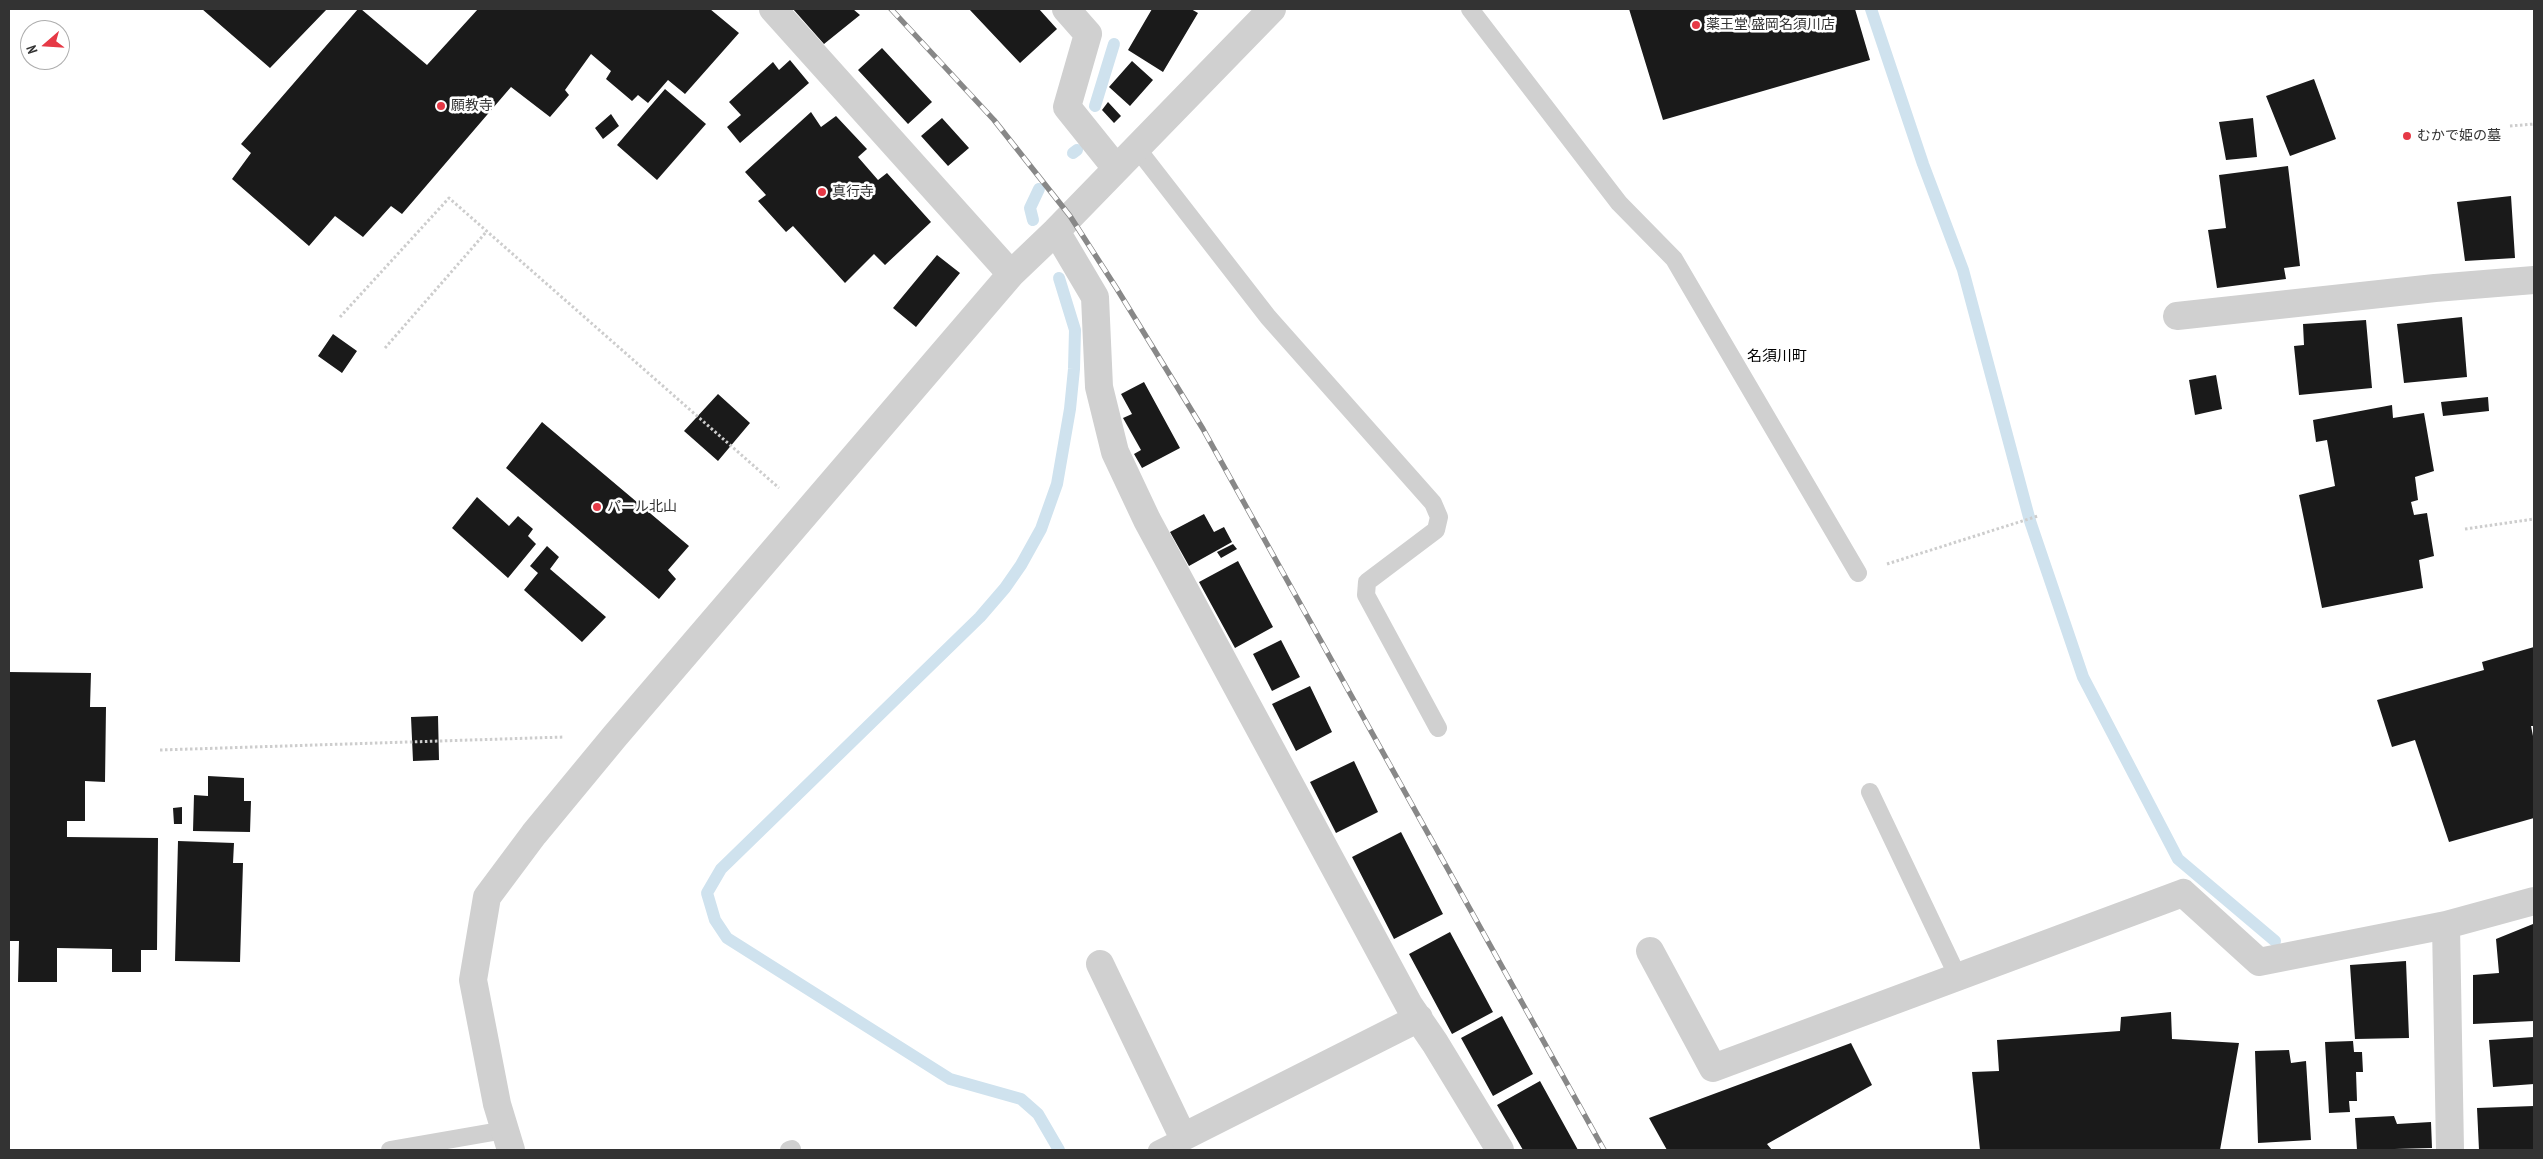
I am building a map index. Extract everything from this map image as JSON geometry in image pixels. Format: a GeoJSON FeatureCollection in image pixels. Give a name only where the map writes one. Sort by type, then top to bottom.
{"type":"FeatureCollection","features":[{"type":"Feature","properties":{"kind":"street"},"geometry":{"type":"LineString","coordinates":[[773,9],[1011,274]]}},
{"type":"Feature","properties":{"kind":"street"},"geometry":{"type":"LineString","coordinates":[[1066,9],[1088,34],[1067,107],[1116,168]]}},
{"type":"Feature","properties":{"kind":"street"},"geometry":{"type":"LineString","coordinates":[[508,1140],[497,1104],[473,980],[487,897],[534,834],[615,736],[1011,274],[1056,231],[1136,146],[1272,9]]}},
{"type":"Feature","properties":{"kind":"street"},"geometry":{"type":"LineString","coordinates":[[1056,231],[1095,297],[1099,387],[1115,452],[1156,537],[1409,1005],[1419,1018],[1500,1150]]}},
{"type":"Feature","properties":{"kind":"street"},"geometry":{"type":"LineString","coordinates":[[2177,316],[2534,280]]}},
{"type":"Feature","properties":{"kind":"street"},"geometry":{"type":"LineString","coordinates":[[1650,951],[1714,1068],[2183,893],[2259,962],[2446,925],[2534,901]]}},
{"type":"Feature","properties":{"kind":"street"},"geometry":{"type":"LineString","coordinates":[[2446,925],[2450,1150]]}},
{"type":"Feature","properties":{"kind":"street"},"geometry":{"type":"LineString","coordinates":[[1100,964],[1182,1138],[1419,1018]]}},
{"type":"Feature","properties":{"kind":"lane"},"geometry":{"type":"LineString","coordinates":[[1470,9],[1619,203],[1674,259],[1858,573]]}},
{"type":"Feature","properties":{"kind":"lane"},"geometry":{"type":"LineString","coordinates":[[1136,146],[1268,317],[1433,503],[1439,517],[1436,530],[1367,582],[1366,595],[1438,728]]}},
{"type":"Feature","properties":{"kind":"lane"},"geometry":{"type":"LineString","coordinates":[[1870,792],[1958,977]]}},
{"type":"Feature","properties":{"kind":"lane"},"geometry":{"type":"LineString","coordinates":[[1157,1150],[1182,1138]]}},
{"type":"Feature","properties":{"kind":"lane"},"geometry":{"type":"LineString","coordinates":[[390,1150],[508,1140]]}},
{"type":"Feature","properties":{"kind":"path"},"geometry":{"type":"LineString","coordinates":[[2510,126],[2534,124]]}},
{"type":"Feature","properties":{"kind":"path"},"geometry":{"type":"LineString","coordinates":[[340,317],[450,198],[808,513]]}},
{"type":"Feature","properties":{"kind":"path"},"geometry":{"type":"LineString","coordinates":[[385,348],[487,231]]}},
{"type":"Feature","properties":{"kind":"path"},"geometry":{"type":"LineString","coordinates":[[1858,573],[2038,516]]}},
{"type":"Feature","properties":{"kind":"path"},"geometry":{"type":"LineString","coordinates":[[2465,529],[2534,518]]}},
{"type":"Feature","properties":{"kind":"path"},"geometry":{"type":"LineString","coordinates":[[160,750],[615,736]]}},
{"type":"Feature","properties":{"kind":"building"},"geometry":{"type":"Polygon","coordinates":[[[202,9],[327,9],[270,68],[202,9]]]}},
{"type":"Feature","properties":{"kind":"building"},"geometry":{"type":"Polygon","coordinates":[[[358,9],[361,9],[427,65],[478,9],[710,9],[739,33],[685,94],[668,80],[648,103],[638,95],[632,101],[606,79],[611,71],[591,54],[565,90],[569,95],[550,117],[511,87],[402,214],[391,206],[363,237],[335,216],[309,246],[232,179],[251,153],[241,144],[358,9]]]}},
{"type":"Feature","properties":{"kind":"building"},"geometry":{"type":"Polygon","coordinates":[[[793,9],[853,9],[860,15],[824,44],[793,9]]]}},
{"type":"Feature","properties":{"kind":"building"},"geometry":{"type":"Polygon","coordinates":[[[969,9],[1039,9],[1057,29],[1020,63],[969,9]]]}},
{"type":"Feature","properties":{"kind":"building"},"geometry":{"type":"Polygon","coordinates":[[[1152,9],[1191,9],[1198,13],[1163,72],[1128,50],[1152,9]]]}},
{"type":"Feature","properties":{"kind":"building"},"geometry":{"type":"Polygon","coordinates":[[[1629,9],[1855,9],[1870,60],[1663,120],[1629,9]]]}},
{"type":"Feature","properties":{"kind":"building"},"geometry":{"type":"Polygon","coordinates":[[[882,48],[932,102],[908,124],[858,70],[882,48]]]}},
{"type":"Feature","properties":{"kind":"building"},"geometry":{"type":"Polygon","coordinates":[[[790,60],[809,83],[740,143],[727,127],[741,115],[729,102],[773,62],[779,70],[790,60]]]}},
{"type":"Feature","properties":{"kind":"building"},"geometry":{"type":"Polygon","coordinates":[[[1132,61],[1153,80],[1130,106],[1109,87],[1132,61]]]}},
{"type":"Feature","properties":{"kind":"building"},"geometry":{"type":"Polygon","coordinates":[[[2314,79],[2336,139],[2290,156],[2266,96],[2314,79]]]}},
{"type":"Feature","properties":{"kind":"building"},"geometry":{"type":"Polygon","coordinates":[[[665,89],[706,124],[657,180],[617,145],[665,89]]]}},
{"type":"Feature","properties":{"kind":"building"},"geometry":{"type":"Polygon","coordinates":[[[1108,102],[1121,116],[1114,123],[1102,110],[1108,102]]]}},
{"type":"Feature","properties":{"kind":"building"},"geometry":{"type":"Polygon","coordinates":[[[811,112],[821,127],[836,116],[867,149],[858,157],[878,180],[887,173],[931,222],[885,265],[874,254],[845,283],[793,226],[786,232],[758,201],[766,195],[745,172],[811,112]]]}},
{"type":"Feature","properties":{"kind":"building"},"geometry":{"type":"Polygon","coordinates":[[[611,114],[619,126],[603,139],[595,128],[611,114]]]}},
{"type":"Feature","properties":{"kind":"building"},"geometry":{"type":"Polygon","coordinates":[[[942,118],[969,148],[948,166],[921,136],[942,118]]]}},
{"type":"Feature","properties":{"kind":"building"},"geometry":{"type":"Polygon","coordinates":[[[2253,118],[2257,157],[2226,160],[2219,122],[2253,118]]]}},
{"type":"Feature","properties":{"kind":"building"},"geometry":{"type":"Polygon","coordinates":[[[2288,166],[2300,266],[2284,268],[2286,279],[2217,288],[2208,230],[2226,228],[2219,175],[2288,166]]]}},
{"type":"Feature","properties":{"kind":"building"},"geometry":{"type":"Polygon","coordinates":[[[2511,196],[2515,258],[2465,261],[2457,202],[2511,196]]]}},
{"type":"Feature","properties":{"kind":"building"},"geometry":{"type":"Polygon","coordinates":[[[937,255],[960,273],[916,327],[893,308],[937,255]]]}},
{"type":"Feature","properties":{"kind":"building"},"geometry":{"type":"Polygon","coordinates":[[[2462,317],[2467,377],[2404,383],[2397,324],[2462,317]]]}},
{"type":"Feature","properties":{"kind":"building"},"geometry":{"type":"Polygon","coordinates":[[[2366,320],[2372,388],[2299,395],[2294,346],[2304,345],[2303,324],[2366,320]]]}},
{"type":"Feature","properties":{"kind":"building"},"geometry":{"type":"Polygon","coordinates":[[[333,334],[357,351],[342,373],[318,356],[333,334]]]}},
{"type":"Feature","properties":{"kind":"building"},"geometry":{"type":"Polygon","coordinates":[[[2216,375],[2222,409],[2195,415],[2189,380],[2216,375]]]}},
{"type":"Feature","properties":{"kind":"building"},"geometry":{"type":"Polygon","coordinates":[[[1144,382],[1180,448],[1142,468],[1134,454],[1141,450],[1123,418],[1132,414],[1121,394],[1144,382]]]}},
{"type":"Feature","properties":{"kind":"building"},"geometry":{"type":"Polygon","coordinates":[[[718,394],[750,423],[718,461],[684,431],[718,394]]]}},
{"type":"Feature","properties":{"kind":"building"},"geometry":{"type":"Polygon","coordinates":[[[2488,397],[2489,411],[2443,416],[2441,402],[2488,397]]]}},
{"type":"Feature","properties":{"kind":"building"},"geometry":{"type":"Polygon","coordinates":[[[2392,405],[2393,418],[2424,413],[2434,471],[2415,477],[2418,500],[2411,502],[2414,515],[2427,513],[2434,556],[2419,560],[2423,588],[2322,608],[2299,495],[2335,486],[2327,440],[2316,442],[2313,420],[2392,405]]]}},
{"type":"Feature","properties":{"kind":"building","name":"パール北山"},"geometry":{"type":"Polygon","coordinates":[[[542,422],[689,546],[668,570],[676,579],[659,599],[506,468],[542,422]]]}},
{"type":"Feature","properties":{"kind":"building"},"geometry":{"type":"Polygon","coordinates":[[[477,497],[509,526],[518,516],[533,529],[528,536],[536,544],[508,578],[452,528],[477,497]]]}},
{"type":"Feature","properties":{"kind":"building"},"geometry":{"type":"Polygon","coordinates":[[[1204,514],[1214,532],[1224,527],[1232,542],[1189,566],[1170,532],[1204,514]]]}},
{"type":"Feature","properties":{"kind":"building"},"geometry":{"type":"Polygon","coordinates":[[[1233,544],[1237,549],[1221,558],[1217,552],[1233,544]]]}},
{"type":"Feature","properties":{"kind":"building"},"geometry":{"type":"Polygon","coordinates":[[[547,546],[559,557],[550,569],[606,617],[582,642],[524,590],[538,573],[530,566],[547,546]]]}},
{"type":"Feature","properties":{"kind":"building"},"geometry":{"type":"Polygon","coordinates":[[[1238,561],[1273,627],[1235,648],[1199,582],[1238,561]]]}},
{"type":"Feature","properties":{"kind":"building"},"geometry":{"type":"Polygon","coordinates":[[[1281,640],[1300,677],[1272,691],[1253,654],[1281,640]]]}},
{"type":"Feature","properties":{"kind":"building"},"geometry":{"type":"Polygon","coordinates":[[[2534,647],[2534,726],[2531,726],[2534,741],[2534,818],[2449,842],[2415,740],[2392,747],[2377,700],[2484,670],[2482,662],[2534,647]]]}},
{"type":"Feature","properties":{"kind":"building"},"geometry":{"type":"Polygon","coordinates":[[[9,672],[91,673],[90,707],[106,707],[105,782],[85,781],[85,821],[67,821],[67,837],[158,838],[157,950],[141,950],[141,972],[112,972],[112,949],[57,948],[57,982],[18,982],[19,941],[9,941],[9,672]]]}},
{"type":"Feature","properties":{"kind":"building"},"geometry":{"type":"Polygon","coordinates":[[[1310,686],[1332,732],[1296,751],[1272,704],[1310,686]]]}},
{"type":"Feature","properties":{"kind":"building"},"geometry":{"type":"Polygon","coordinates":[[[438,716],[439,760],[413,761],[411,717],[438,716]]]}},
{"type":"Feature","properties":{"kind":"building"},"geometry":{"type":"Polygon","coordinates":[[[1354,761],[1378,812],[1336,833],[1310,782],[1354,761]]]}},
{"type":"Feature","properties":{"kind":"building"},"geometry":{"type":"Polygon","coordinates":[[[208,776],[244,778],[244,801],[251,801],[250,832],[193,831],[194,795],[208,796],[208,776]]]}},
{"type":"Feature","properties":{"kind":"building"},"geometry":{"type":"Polygon","coordinates":[[[182,807],[182,824],[174,824],[173,808],[182,807]]]}},
{"type":"Feature","properties":{"kind":"building"},"geometry":{"type":"Polygon","coordinates":[[[1401,832],[1443,914],[1394,939],[1352,857],[1401,832]]]}},
{"type":"Feature","properties":{"kind":"building"},"geometry":{"type":"Polygon","coordinates":[[[178,841],[234,843],[233,863],[243,863],[240,962],[175,961],[178,841]]]}},
{"type":"Feature","properties":{"kind":"building"},"geometry":{"type":"Polygon","coordinates":[[[2533,924],[2534,1021],[2473,1024],[2473,975],[2499,973],[2496,939],[2533,924]]]}},
{"type":"Feature","properties":{"kind":"building"},"geometry":{"type":"Polygon","coordinates":[[[1450,932],[1493,1012],[1452,1034],[1409,954],[1450,932]]]}},
{"type":"Feature","properties":{"kind":"building"},"geometry":{"type":"Polygon","coordinates":[[[2406,961],[2409,1038],[2355,1039],[2350,965],[2406,961]]]}},
{"type":"Feature","properties":{"kind":"building"},"geometry":{"type":"Polygon","coordinates":[[[2171,1012],[2172,1039],[2239,1043],[2220,1150],[1980,1150],[1972,1072],[1999,1071],[1997,1040],[2120,1031],[2121,1017],[2171,1012]]]}},
{"type":"Feature","properties":{"kind":"building"},"geometry":{"type":"Polygon","coordinates":[[[1502,1016],[1533,1074],[1493,1096],[1461,1038],[1502,1016]]]}},
{"type":"Feature","properties":{"kind":"building"},"geometry":{"type":"Polygon","coordinates":[[[2534,1037],[2534,1084],[2493,1087],[2489,1040],[2534,1037]]]}},
{"type":"Feature","properties":{"kind":"building"},"geometry":{"type":"Polygon","coordinates":[[[2353,1041],[2354,1052],[2362,1052],[2363,1072],[2356,1072],[2357,1101],[2349,1101],[2350,1112],[2329,1113],[2325,1042],[2353,1041]]]}},
{"type":"Feature","properties":{"kind":"building"},"geometry":{"type":"Polygon","coordinates":[[[1851,1043],[1872,1085],[1767,1144],[1772,1150],[1667,1150],[1649,1118],[1851,1043]]]}},
{"type":"Feature","properties":{"kind":"building"},"geometry":{"type":"Polygon","coordinates":[[[2289,1050],[2291,1063],[2306,1061],[2311,1140],[2258,1143],[2255,1051],[2289,1050]]]}},
{"type":"Feature","properties":{"kind":"building"},"geometry":{"type":"Polygon","coordinates":[[[1540,1081],[1578,1150],[1523,1150],[1497,1105],[1540,1081]]]}},
{"type":"Feature","properties":{"kind":"building"},"geometry":{"type":"Polygon","coordinates":[[[2534,1106],[2534,1150],[2479,1150],[2477,1108],[2534,1106]]]}},
{"type":"Feature","properties":{"kind":"building"},"geometry":{"type":"Polygon","coordinates":[[[2394,1116],[2397,1124],[2431,1122],[2432,1148],[2357,1150],[2355,1118],[2394,1116]]]}},
{"type":"Feature","properties":{"kind":"waterway"},"geometry":{"type":"LineString","coordinates":[[1871,9],[1923,164],[1963,270],[2030,521],[2083,677],[2178,859],[2275,941]]}},
{"type":"Feature","properties":{"kind":"waterway"},"geometry":{"type":"LineString","coordinates":[[1095,106],[1114,44]]}},
{"type":"Feature","properties":{"kind":"waterway"},"geometry":{"type":"LineString","coordinates":[[1073,153],[1077,150]]}},
{"type":"Feature","properties":{"kind":"waterway"},"geometry":{"type":"LineString","coordinates":[[1033,220],[1030,208],[1039,189]]}},
{"type":"Feature","properties":{"kind":"waterway"},"geometry":{"type":"LineString","coordinates":[[1059,278],[1075,330],[1070,409],[1057,484],[1041,529],[1021,565],[1005,588],[980,617],[721,869],[707,893],[715,920],[727,938],[950,1079],[1021,1099],[1038,1114],[1059,1150]]}},
{"type":"Feature","properties":{"kind":"railway"},"geometry":{"type":"LineString","coordinates":[[891,9],[994,120],[1070,216],[1117,289],[1203,429],[1604,1150]]}},
{"type":"Feature","properties":{"kind":"place","name":"薬王堂 盛岡名須川店"},"geometry":{"type":"Point","coordinates":[1696,25]}},
{"type":"Feature","properties":{"kind":"place","name":"願教寺"},"geometry":{"type":"Point","coordinates":[441,106]}},
{"type":"Feature","properties":{"kind":"place","name":"むかで姫の墓"},"geometry":{"type":"Point","coordinates":[2407,136]}},
{"type":"Feature","properties":{"kind":"place","name":"真行寺"},"geometry":{"type":"Point","coordinates":[822,192]}},
{"type":"Feature","properties":{"kind":"place","name":"パール北山"},"geometry":{"type":"Point","coordinates":[597,507]}},
{"type":"Feature","properties":{"kind":"district","name":"名須川町"},"geometry":{"type":"Point","coordinates":[1777,357]}}]}
